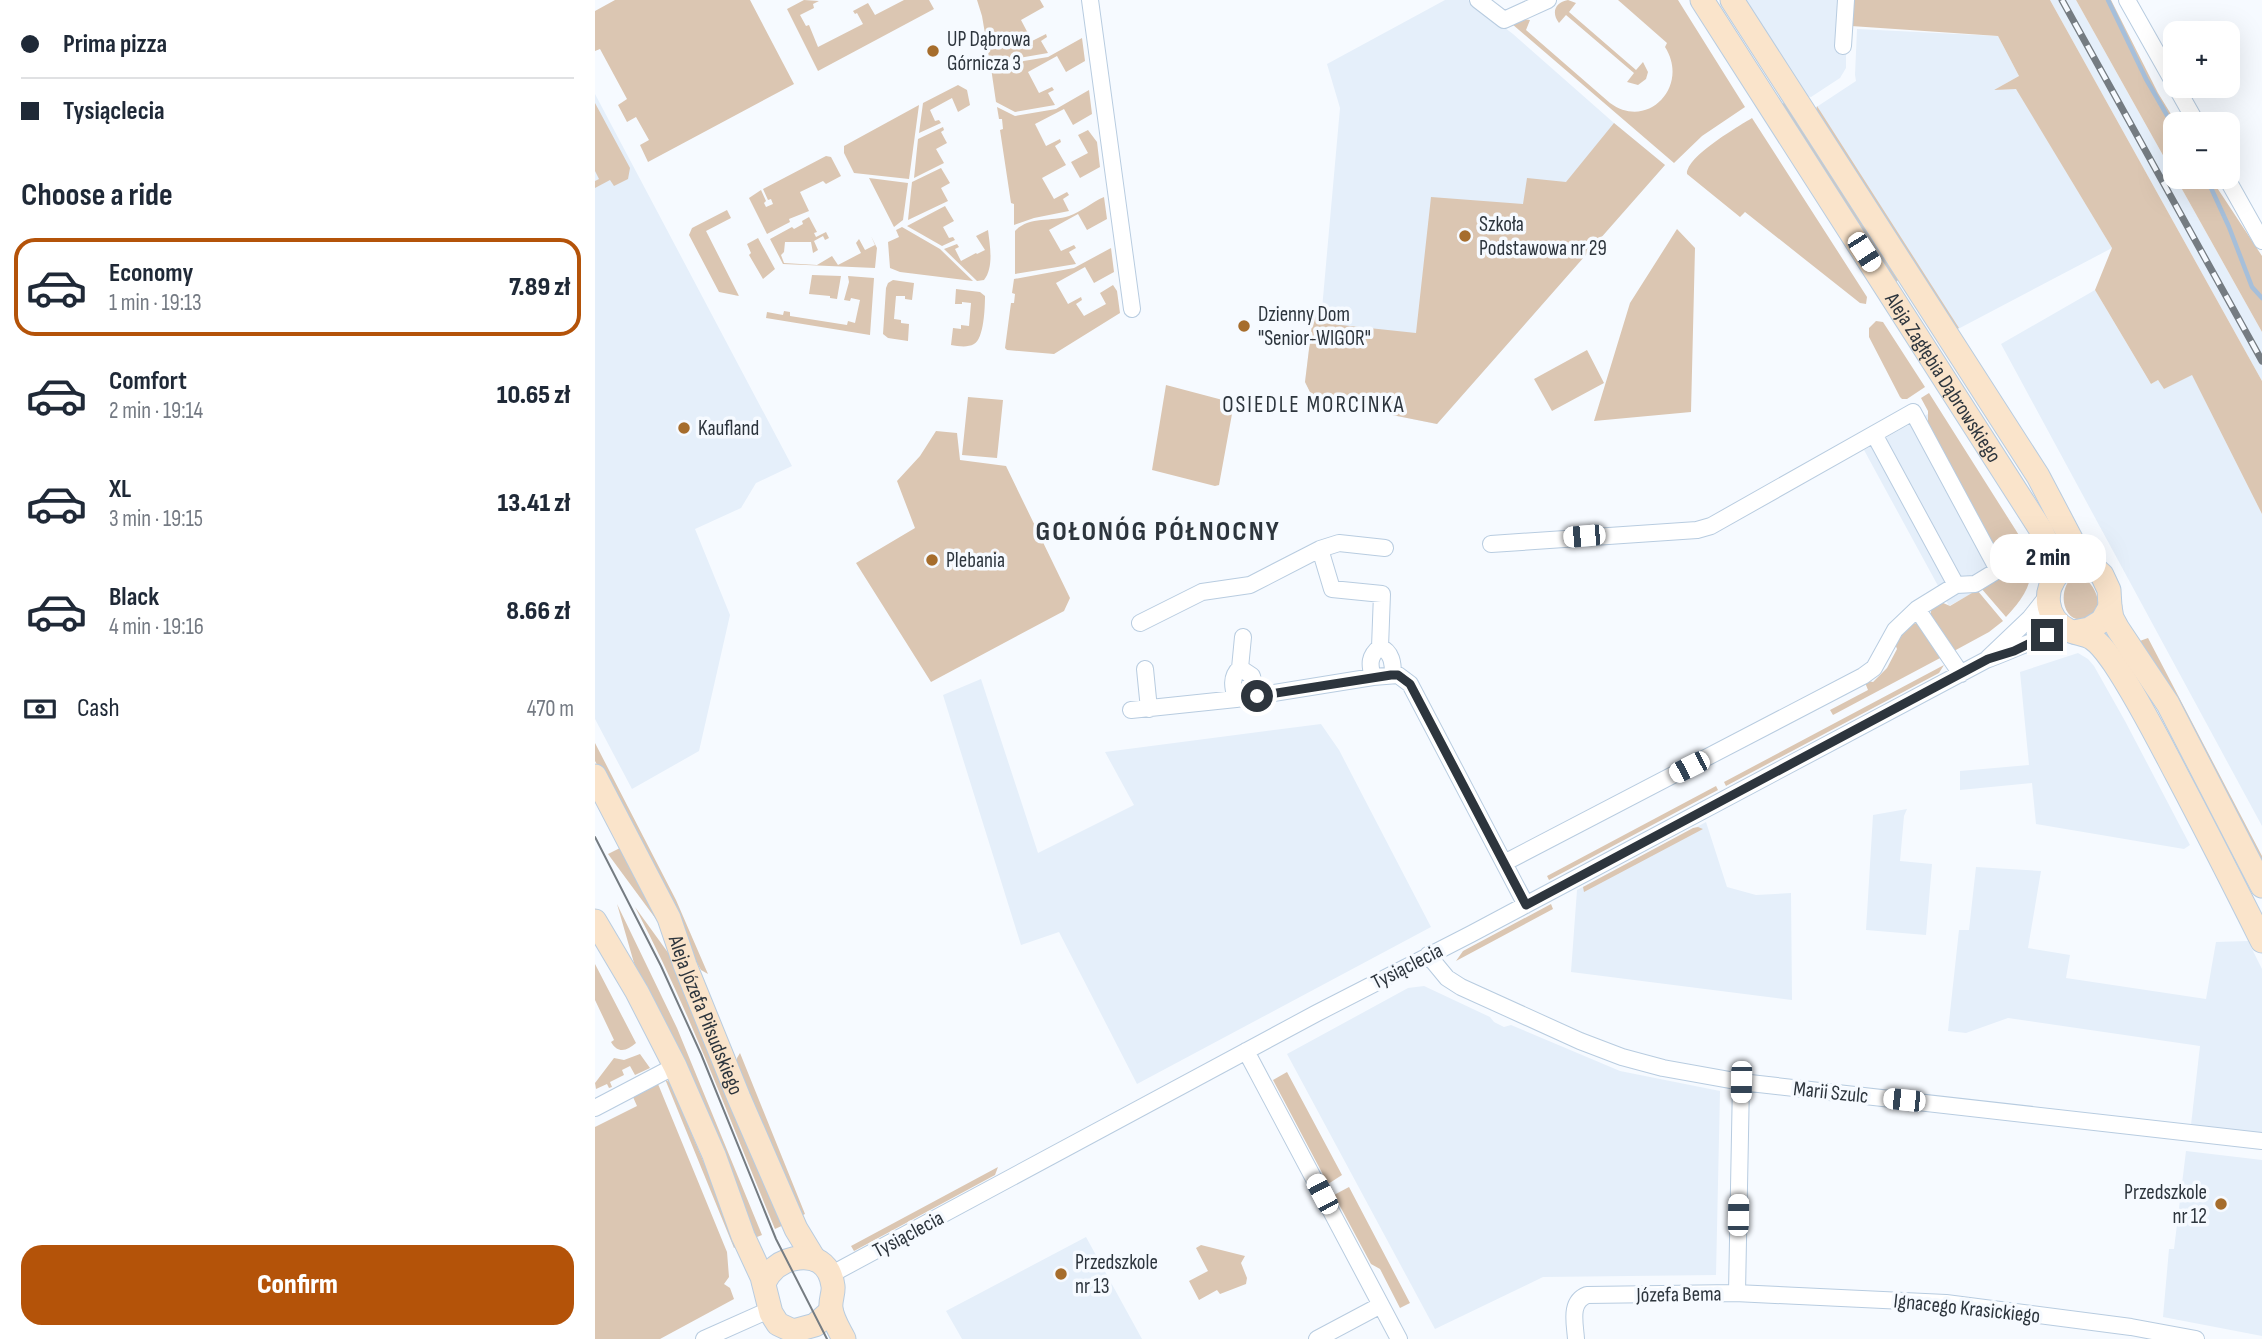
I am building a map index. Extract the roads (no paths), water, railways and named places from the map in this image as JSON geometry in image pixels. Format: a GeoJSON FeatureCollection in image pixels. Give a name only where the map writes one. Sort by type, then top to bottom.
{"type":"FeatureCollection","features":[{"type":"Feature","properties":{"kind":"street"},"geometry":{"type":"LineString","coordinates":[[1090,0],[1132,309]]}},
{"type":"Feature","properties":{"kind":"street"},"geometry":{"type":"LineString","coordinates":[[1479,0],[1504,20],[1548,0]]}},
{"type":"Feature","properties":{"kind":"street","name":"Aleja Zagłębia Dąbrowskiego"},"geometry":{"type":"LineString","coordinates":[[1702,0],[2041,530],[2054,559],[2050,588]]}},
{"type":"Feature","properties":{"kind":"street","name":"Aleja Zagłębia Dąbrowskiego"},"geometry":{"type":"LineString","coordinates":[[1732,0],[2038,475],[2079,554],[2093,568]]}},
{"type":"Feature","properties":{"kind":"street"},"geometry":{"type":"LineString","coordinates":[[1843,46],[1846,0]]}},
{"type":"Feature","properties":{"kind":"street"},"geometry":{"type":"LineString","coordinates":[[2127,0],[2190,112]]}},
{"type":"Feature","properties":{"kind":"street"},"geometry":{"type":"LineString","coordinates":[[2233,189],[2262,241]]}},
{"type":"Feature","properties":{"kind":"street"},"geometry":{"type":"LineString","coordinates":[[1895,299],[1915,285]]}},
{"type":"Feature","properties":{"kind":"street"},"geometry":{"type":"LineString","coordinates":[[1491,544],[1704,528],[1720,522],[1913,412],[1998,570],[1975,583],[1956,585],[1917,609],[1895,630],[1874,668],[1863,676],[1504,863]]}},
{"type":"Feature","properties":{"kind":"street"},"geometry":{"type":"LineString","coordinates":[[1874,434],[1956,585]]}},
{"type":"Feature","properties":{"kind":"street"},"geometry":{"type":"LineString","coordinates":[[1140,622],[1202,592],[1250,585],[1320,549],[1339,543],[1385,548]]}},
{"type":"Feature","properties":{"kind":"street"},"geometry":{"type":"LineString","coordinates":[[1320,549],[1332,589],[1382,594],[1380,647],[1371,657],[1370,666],[1373,677]]}},
{"type":"Feature","properties":{"kind":"street"},"geometry":{"type":"LineString","coordinates":[[2262,886],[2168,704],[2112,618],[2107,584],[2102,575],[2093,568],[2081,566],[2060,572],[2050,588],[2048,603],[2052,616],[2061,626],[2097,642],[2121,674],[2148,719],[2262,941]]}},
{"type":"Feature","properties":{"kind":"street","name":"Tysiąclecia"},"geometry":{"type":"LineString","coordinates":[[1986,660],[2030,618],[2050,588]]}},
{"type":"Feature","properties":{"kind":"street"},"geometry":{"type":"LineString","coordinates":[[2071,631],[2098,625],[2110,607]]}},
{"type":"Feature","properties":{"kind":"street"},"geometry":{"type":"LineString","coordinates":[[1917,609],[1961,674]]}},
{"type":"Feature","properties":{"kind":"street","name":"Tysiąclecia"},"geometry":{"type":"LineString","coordinates":[[830,1275],[1246,1051],[1986,660],[2014,651],[2047,635],[2071,631]]}},
{"type":"Feature","properties":{"kind":"street"},"geometry":{"type":"LineString","coordinates":[[1236,699],[1233,681],[1235,672],[1240,668],[1243,637]]}},
{"type":"Feature","properties":{"kind":"street"},"geometry":{"type":"LineString","coordinates":[[1380,647],[1388,651],[1393,675]]}},
{"type":"Feature","properties":{"kind":"street"},"geometry":{"type":"LineString","coordinates":[[1240,668],[1247,670],[1252,676],[1257,696]]}},
{"type":"Feature","properties":{"kind":"street"},"geometry":{"type":"LineString","coordinates":[[1145,669],[1149,709]]}},
{"type":"Feature","properties":{"kind":"street"},"geometry":{"type":"LineString","coordinates":[[1131,710],[1236,699],[1373,677],[1393,675],[1404,678],[1410,684],[1526,905]]}},
{"type":"Feature","properties":{"kind":"street","name":"Aleja Józefa Piłsudskiego"},"geometry":{"type":"LineString","coordinates":[[595,776],[669,918],[685,965],[739,1098],[796,1229],[813,1257]]}},
{"type":"Feature","properties":{"kind":"street"},"geometry":{"type":"LineString","coordinates":[[595,921],[637,992],[675,1066],[714,1155],[743,1236],[764,1283],[769,1310],[778,1324],[797,1335],[815,1325],[831,1311]]}},
{"type":"Feature","properties":{"kind":"street","name":"Marii Szulc"},"geometry":{"type":"LineString","coordinates":[[1428,955],[1455,984],[1601,1050],[1653,1066],[1741,1082],[2262,1141]]}},
{"type":"Feature","properties":{"kind":"street"},"geometry":{"type":"LineString","coordinates":[[1246,1051],[1399,1339]]}},
{"type":"Feature","properties":{"kind":"street"},"geometry":{"type":"LineString","coordinates":[[595,1108],[675,1066]]}},
{"type":"Feature","properties":{"kind":"street","name":"Józefa Bema"},"geometry":{"type":"LineString","coordinates":[[1576,1339],[1574,1311],[1582,1296],[1737,1293],[1741,1082]]}},
{"type":"Feature","properties":{"kind":"street"},"geometry":{"type":"LineString","coordinates":[[764,1283],[772,1270],[780,1264],[813,1257],[830,1275],[833,1290],[831,1311],[844,1339]]}},
{"type":"Feature","properties":{"kind":"street","name":"Ignacego Krasickiego"},"geometry":{"type":"LineString","coordinates":[[1737,1293],[1947,1303],[2149,1330],[2196,1339]]}},
{"type":"Feature","properties":{"kind":"street"},"geometry":{"type":"LineString","coordinates":[[1317,1339],[1381,1305]]}},
{"type":"Feature","properties":{"kind":"street"},"geometry":{"type":"LineString","coordinates":[[704,1339],[769,1310]]}},
{"type":"Feature","properties":{"kind":"waterway"},"geometry":{"type":"LineString","coordinates":[[2108,0],[2165,112]]}},
{"type":"Feature","properties":{"kind":"waterway"},"geometry":{"type":"LineString","coordinates":[[2212,189],[2252,287],[2262,298]]}},
{"type":"Feature","properties":{"kind":"tram line"},"geometry":{"type":"LineString","coordinates":[[595,837],[661,966],[701,1054],[776,1239],[827,1339]]}},
{"type":"Feature","properties":{"kind":"railway"},"geometry":{"type":"LineString","coordinates":[[2062,0],[2262,361]]}},
{"type":"Feature","properties":{"kind":"place","name":"UP Dąbrowa Górnicza 3"},"geometry":{"type":"Point","coordinates":[933,51]}},
{"type":"Feature","properties":{"kind":"place","name":"Szkoła Podstawowa nr 29"},"geometry":{"type":"Point","coordinates":[1465,236]}},
{"type":"Feature","properties":{"kind":"place","name":"Dzienny Dom \"Senior-WIGOR\""},"geometry":{"type":"Point","coordinates":[1244,326]}},
{"type":"Feature","properties":{"kind":"place","name":"Kaufland"},"geometry":{"type":"Point","coordinates":[684,428]}},
{"type":"Feature","properties":{"kind":"place","name":"Plebania"},"geometry":{"type":"Point","coordinates":[932,560]}},
{"type":"Feature","properties":{"kind":"place","name":"Przedszkole nr 12"},"geometry":{"type":"Point","coordinates":[2221,1204]}},
{"type":"Feature","properties":{"kind":"place","name":"Przedszkole nr 13"},"geometry":{"type":"Point","coordinates":[1061,1274]}},
{"type":"Feature","properties":{"kind":"district","name":"OSIEDLE MORCINKA"},"geometry":{"type":"Point","coordinates":[1314,404]}},
{"type":"Feature","properties":{"kind":"district","name":"GOŁONÓG PÓŁNOCNY"},"geometry":{"type":"Point","coordinates":[1158,530]}}]}
